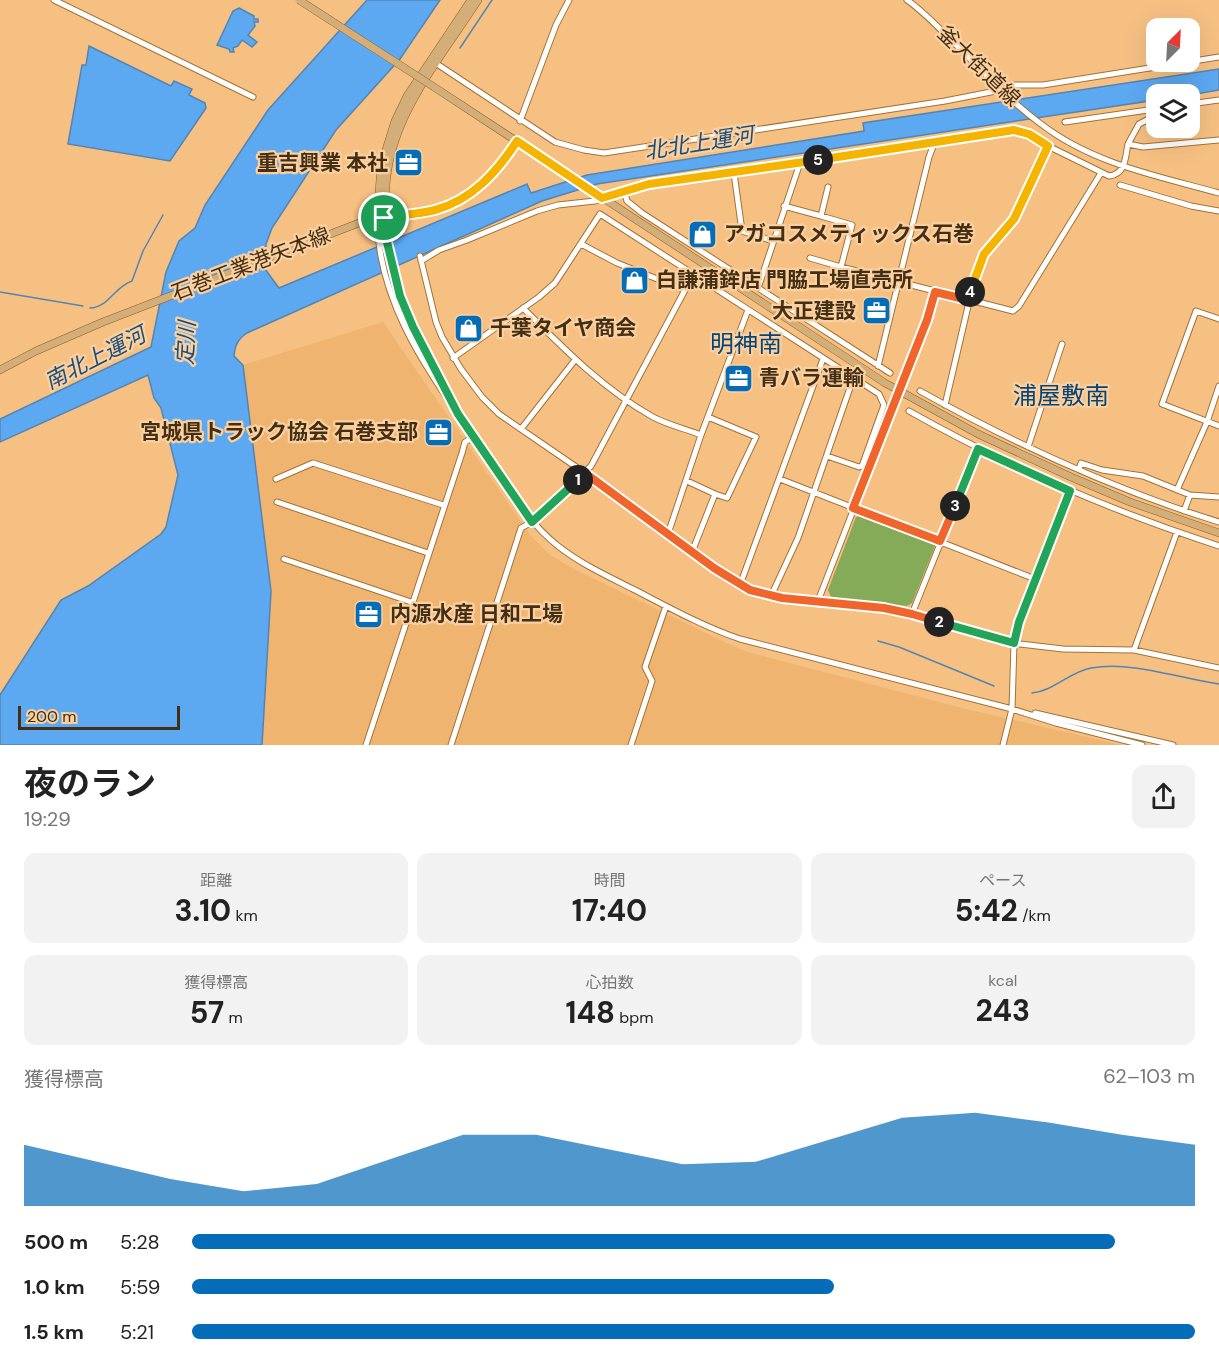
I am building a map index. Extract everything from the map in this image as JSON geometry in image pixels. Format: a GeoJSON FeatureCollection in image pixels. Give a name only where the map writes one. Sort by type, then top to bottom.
{"type":"FeatureCollection","features":[{"type":"Feature","properties":{"kind":"main road"},"geometry":{"type":"LineString","coordinates":[[299,0],[825,345],[899,391],[978,434],[1071,477],[1130,502],[1219,533]]}},
{"type":"Feature","properties":{"kind":"main road"},"geometry":{"type":"LineString","coordinates":[[381,218],[381,166],[395,121],[407,96],[471,0]]}},
{"type":"Feature","properties":{"kind":"main road"},"geometry":{"type":"LineString","coordinates":[[381,218],[394,144],[407,111],[478,0]]}},
{"type":"Feature","properties":{"kind":"main road","name":"石巻工業港矢本線"},"geometry":{"type":"LineString","coordinates":[[0,370],[36,351],[148,304],[364,221],[433,210],[461,199],[483,183],[499,167],[517,141]]}},
{"type":"Feature","properties":{"kind":"street"},"geometry":{"type":"LineString","coordinates":[[54,0],[253,97]]}},
{"type":"Feature","properties":{"kind":"street"},"geometry":{"type":"LineString","coordinates":[[520,121],[556,25],[569,0]]}},
{"type":"Feature","properties":{"kind":"street","name":"釜大街道線"},"geometry":{"type":"LineString","coordinates":[[907,0],[1039,123],[1080,149],[1124,166],[1219,193]]}},
{"type":"Feature","properties":{"kind":"street"},"geometry":{"type":"LineString","coordinates":[[436,64],[555,142],[604,153],[945,101],[1001,90],[1012,85],[1043,85],[1219,57]]}},
{"type":"Feature","properties":{"kind":"street"},"geometry":{"type":"LineString","coordinates":[[1200,103],[1219,100]]}},
{"type":"Feature","properties":{"kind":"street"},"geometry":{"type":"LineString","coordinates":[[1065,122],[1146,110]]}},
{"type":"Feature","properties":{"kind":"street"},"geometry":{"type":"LineString","coordinates":[[1146,121],[1140,124],[1128,144],[1124,166],[1122,171],[1116,175],[1109,176],[1101,173],[1029,134],[1014,130],[934,144],[649,184],[602,198],[537,211],[421,259],[436,322],[453,358],[482,397],[500,414],[740,585],[771,596],[912,614],[1014,643],[1064,650],[1134,650],[1219,668]]}},
{"type":"Feature","properties":{"kind":"street"},"geometry":{"type":"LineString","coordinates":[[1128,144],[1143,147],[1219,140]]}},
{"type":"Feature","properties":{"kind":"street"},"geometry":{"type":"LineString","coordinates":[[878,366],[928,157],[934,144]]}},
{"type":"Feature","properties":{"kind":"street"},"geometry":{"type":"LineString","coordinates":[[945,405],[976,272],[984,254],[1014,219],[1048,146]]}},
{"type":"Feature","properties":{"kind":"street"},"geometry":{"type":"LineString","coordinates":[[758,288],[800,163]]}},
{"type":"Feature","properties":{"kind":"street"},"geometry":{"type":"LineString","coordinates":[[734,173],[742,231],[772,242]]}},
{"type":"Feature","properties":{"kind":"street"},"geometry":{"type":"LineString","coordinates":[[810,258],[897,283],[1013,311],[1019,306],[1101,173]]}},
{"type":"Feature","properties":{"kind":"street"},"geometry":{"type":"LineString","coordinates":[[1120,185],[1191,206],[1219,211]]}},
{"type":"Feature","properties":{"kind":"street"},"geometry":{"type":"LineString","coordinates":[[821,216],[828,187]]}},
{"type":"Feature","properties":{"kind":"street"},"geometry":{"type":"LineString","coordinates":[[624,191],[630,205],[890,373]]}},
{"type":"Feature","properties":{"kind":"street"},"geometry":{"type":"LineString","coordinates":[[784,206],[852,225],[841,267]]}},
{"type":"Feature","properties":{"kind":"street"},"geometry":{"type":"LineString","coordinates":[[453,358],[555,283],[600,214],[853,379],[879,393],[884,405],[862,466],[827,456]]}},
{"type":"Feature","properties":{"kind":"street"},"geometry":{"type":"LineString","coordinates":[[381,218],[400,296],[413,327],[458,414]]}},
{"type":"Feature","properties":{"kind":"street"},"geometry":{"type":"LineString","coordinates":[[381,218],[379,241],[385,274],[394,302],[410,337],[440,389],[532,522],[572,556],[666,606],[717,631],[740,639],[1142,745]]}},
{"type":"Feature","properties":{"kind":"street"},"geometry":{"type":"LineString","coordinates":[[451,745],[521,528],[532,522],[585,473],[598,455],[685,290],[616,263],[581,244]]}},
{"type":"Feature","properties":{"kind":"street"},"geometry":{"type":"LineString","coordinates":[[818,601],[927,320],[935,292]]}},
{"type":"Feature","properties":{"kind":"street"},"geometry":{"type":"LineString","coordinates":[[523,308],[575,360],[627,400],[655,419],[701,435]]}},
{"type":"Feature","properties":{"kind":"street"},"geometry":{"type":"LineString","coordinates":[[668,534],[701,435],[748,310]]}},
{"type":"Feature","properties":{"kind":"street"},"geometry":{"type":"LineString","coordinates":[[1219,319],[1196,311],[1162,405],[1219,426]]}},
{"type":"Feature","properties":{"kind":"street"},"geometry":{"type":"LineString","coordinates":[[1028,447],[1062,344]]}},
{"type":"Feature","properties":{"kind":"street"},"geometry":{"type":"LineString","coordinates":[[740,585],[823,359]]}},
{"type":"Feature","properties":{"kind":"street"},"geometry":{"type":"LineString","coordinates":[[521,429],[575,360]]}},
{"type":"Feature","properties":{"kind":"street"},"geometry":{"type":"LineString","coordinates":[[771,596],[798,538],[853,379]]}},
{"type":"Feature","properties":{"kind":"street"},"geometry":{"type":"LineString","coordinates":[[1177,490],[1218,397],[1219,386]]}},
{"type":"Feature","properties":{"kind":"street"},"geometry":{"type":"LineString","coordinates":[[920,391],[1028,447],[1184,511],[1219,522]]}},
{"type":"Feature","properties":{"kind":"street"},"geometry":{"type":"LineString","coordinates":[[909,411],[978,449],[1070,491],[1125,514],[1219,546]]}},
{"type":"Feature","properties":{"kind":"street"},"geometry":{"type":"LineString","coordinates":[[687,481],[727,498],[756,437],[708,417]]}},
{"type":"Feature","properties":{"kind":"street"},"geometry":{"type":"LineString","coordinates":[[366,745],[465,442],[474,436]]}},
{"type":"Feature","properties":{"kind":"street"},"geometry":{"type":"LineString","coordinates":[[912,614],[978,449]]}},
{"type":"Feature","properties":{"kind":"street"},"geometry":{"type":"LineString","coordinates":[[276,479],[313,463],[443,505]]}},
{"type":"Feature","properties":{"kind":"street"},"geometry":{"type":"LineString","coordinates":[[1079,469],[1082,463],[1102,470],[1143,476],[1190,495],[1219,497]]}},
{"type":"Feature","properties":{"kind":"street"},"geometry":{"type":"LineString","coordinates":[[780,479],[1035,579]]}},
{"type":"Feature","properties":{"kind":"street"},"geometry":{"type":"LineString","coordinates":[[1003,745],[1012,709],[1014,643],[1019,622],[1070,491]]}},
{"type":"Feature","properties":{"kind":"street"},"geometry":{"type":"LineString","coordinates":[[692,552],[715,494]]}},
{"type":"Feature","properties":{"kind":"street"},"geometry":{"type":"LineString","coordinates":[[1184,511],[1190,495]]}},
{"type":"Feature","properties":{"kind":"street"},"geometry":{"type":"LineString","coordinates":[[277,502],[428,553]]}},
{"type":"Feature","properties":{"kind":"street"},"geometry":{"type":"LineString","coordinates":[[1134,650],[1177,532]]}},
{"type":"Feature","properties":{"kind":"street"},"geometry":{"type":"LineString","coordinates":[[284,559],[411,602]]}},
{"type":"Feature","properties":{"kind":"street"},"geometry":{"type":"LineString","coordinates":[[631,745],[652,681],[645,667],[666,606]]}},
{"type":"Feature","properties":{"kind":"street"},"geometry":{"type":"LineString","coordinates":[[1012,709],[1060,717],[1173,745]]}},
{"type":"Feature","properties":{"kind":"shaded area"},"geometry":{"type":"Polygon","coordinates":[[[383,322],[531,536],[550,555],[572,568],[748,652],[962,708],[1121,745],[262,745],[271,591],[243,365],[383,322]]]}},
{"type":"Feature","properties":{"kind":"green space"},"geometry":{"type":"Polygon","coordinates":[[[863,514],[933,542],[935,546],[912,603],[907,606],[831,597],[828,590],[856,517],[863,514]]]}},
{"type":"Feature","properties":{"kind":"water","name":"定川"},"geometry":{"type":"Polygon","coordinates":[[[367,0],[440,0],[400,59],[336,130],[272,228],[266,244],[265,269],[279,288],[527,184],[531,193],[587,175],[864,131],[863,123],[1219,69],[1219,90],[1200,93],[1200,84],[1146,84],[1146,102],[597,184],[542,201],[247,333],[237,343],[234,356],[243,365],[271,591],[262,745],[0,745],[0,695],[61,600],[88,586],[161,534],[166,527],[178,475],[161,408],[154,398],[148,375],[0,442],[0,419],[151,347],[166,272],[179,241],[195,228],[205,205],[268,110],[367,0]]]}},
{"type":"Feature","properties":{"kind":"water"},"geometry":{"type":"Polygon","coordinates":[[[239,8],[254,16],[254,19],[258,19],[258,22],[254,22],[255,26],[248,35],[257,42],[252,47],[242,40],[238,46],[233,48],[234,52],[230,52],[229,49],[217,45],[233,11],[239,8]]]}},
{"type":"Feature","properties":{"kind":"water"},"geometry":{"type":"Polygon","coordinates":[[[89,46],[171,86],[174,81],[192,89],[189,95],[205,103],[206,108],[170,161],[68,144],[82,65],[86,65],[89,46]]]}},
{"type":"Feature","properties":{"kind":"waterway"},"geometry":{"type":"LineString","coordinates":[[460,48],[492,0]]}},
{"type":"Feature","properties":{"kind":"waterway"},"geometry":{"type":"LineString","coordinates":[[90,308],[102,305],[120,288],[132,281],[143,251],[163,215]]}},
{"type":"Feature","properties":{"kind":"waterway"},"geometry":{"type":"LineString","coordinates":[[0,292],[83,306]]}},
{"type":"Feature","properties":{"kind":"waterway"},"geometry":{"type":"LineString","coordinates":[[878,641],[899,647],[994,686]]}},
{"type":"Feature","properties":{"kind":"waterway"},"geometry":{"type":"LineString","coordinates":[[1032,693],[1047,689],[1083,670],[1107,666],[1139,668],[1219,684]]}},
{"type":"Feature","properties":{"kind":"place","name":"重吉興業 本社"},"geometry":{"type":"Point","coordinates":[409,163]}},
{"type":"Feature","properties":{"kind":"place","name":"アガコスメティックス石巻"},"geometry":{"type":"Point","coordinates":[703,234]}},
{"type":"Feature","properties":{"kind":"place","name":"白謙蒲鉾店 門脇工場直売所"},"geometry":{"type":"Point","coordinates":[635,280]}},
{"type":"Feature","properties":{"kind":"place","name":"大正建設"},"geometry":{"type":"Point","coordinates":[877,311]}},
{"type":"Feature","properties":{"kind":"place","name":"千葉タイヤ商会"},"geometry":{"type":"Point","coordinates":[469,328]}},
{"type":"Feature","properties":{"kind":"place","name":"青バラ運輸"},"geometry":{"type":"Point","coordinates":[738,378]}},
{"type":"Feature","properties":{"kind":"place","name":"宮城県トラック協会 石巻支部"},"geometry":{"type":"Point","coordinates":[439,432]}},
{"type":"Feature","properties":{"kind":"place","name":"内源水産 日和工場"},"geometry":{"type":"Point","coordinates":[369,614]}},
{"type":"Feature","properties":{"kind":"district","name":"明神南"},"geometry":{"type":"Point","coordinates":[746,343]}},
{"type":"Feature","properties":{"kind":"district","name":"浦屋敷南"},"geometry":{"type":"Point","coordinates":[1061,395]}},
{"type":"Feature","properties":{"kind":"route"},"geometry":{"type":"LineString","coordinates":[[1014,130],[1023,131],[1035,137],[1048,146],[1014,219],[984,254],[968,300],[935,292],[927,320],[853,508],[940,541],[978,449],[1070,491],[1019,622],[1014,643],[884,608],[782,598],[750,590],[714,568],[585,473],[532,522],[458,414],[426,354],[400,296],[386,238],[384,218],[433,210],[461,199],[483,183],[499,167],[517,141],[602,198],[649,184],[934,144],[991,133],[1014,130]]}},
{"type":"Feature","properties":{"kind":"water label","name":"北北上運河"},"geometry":{"type":"Point","coordinates":[699,143]}},
{"type":"Feature","properties":{"kind":"water label","name":"南北上運河"},"geometry":{"type":"Point","coordinates":[95,358]}}]}
